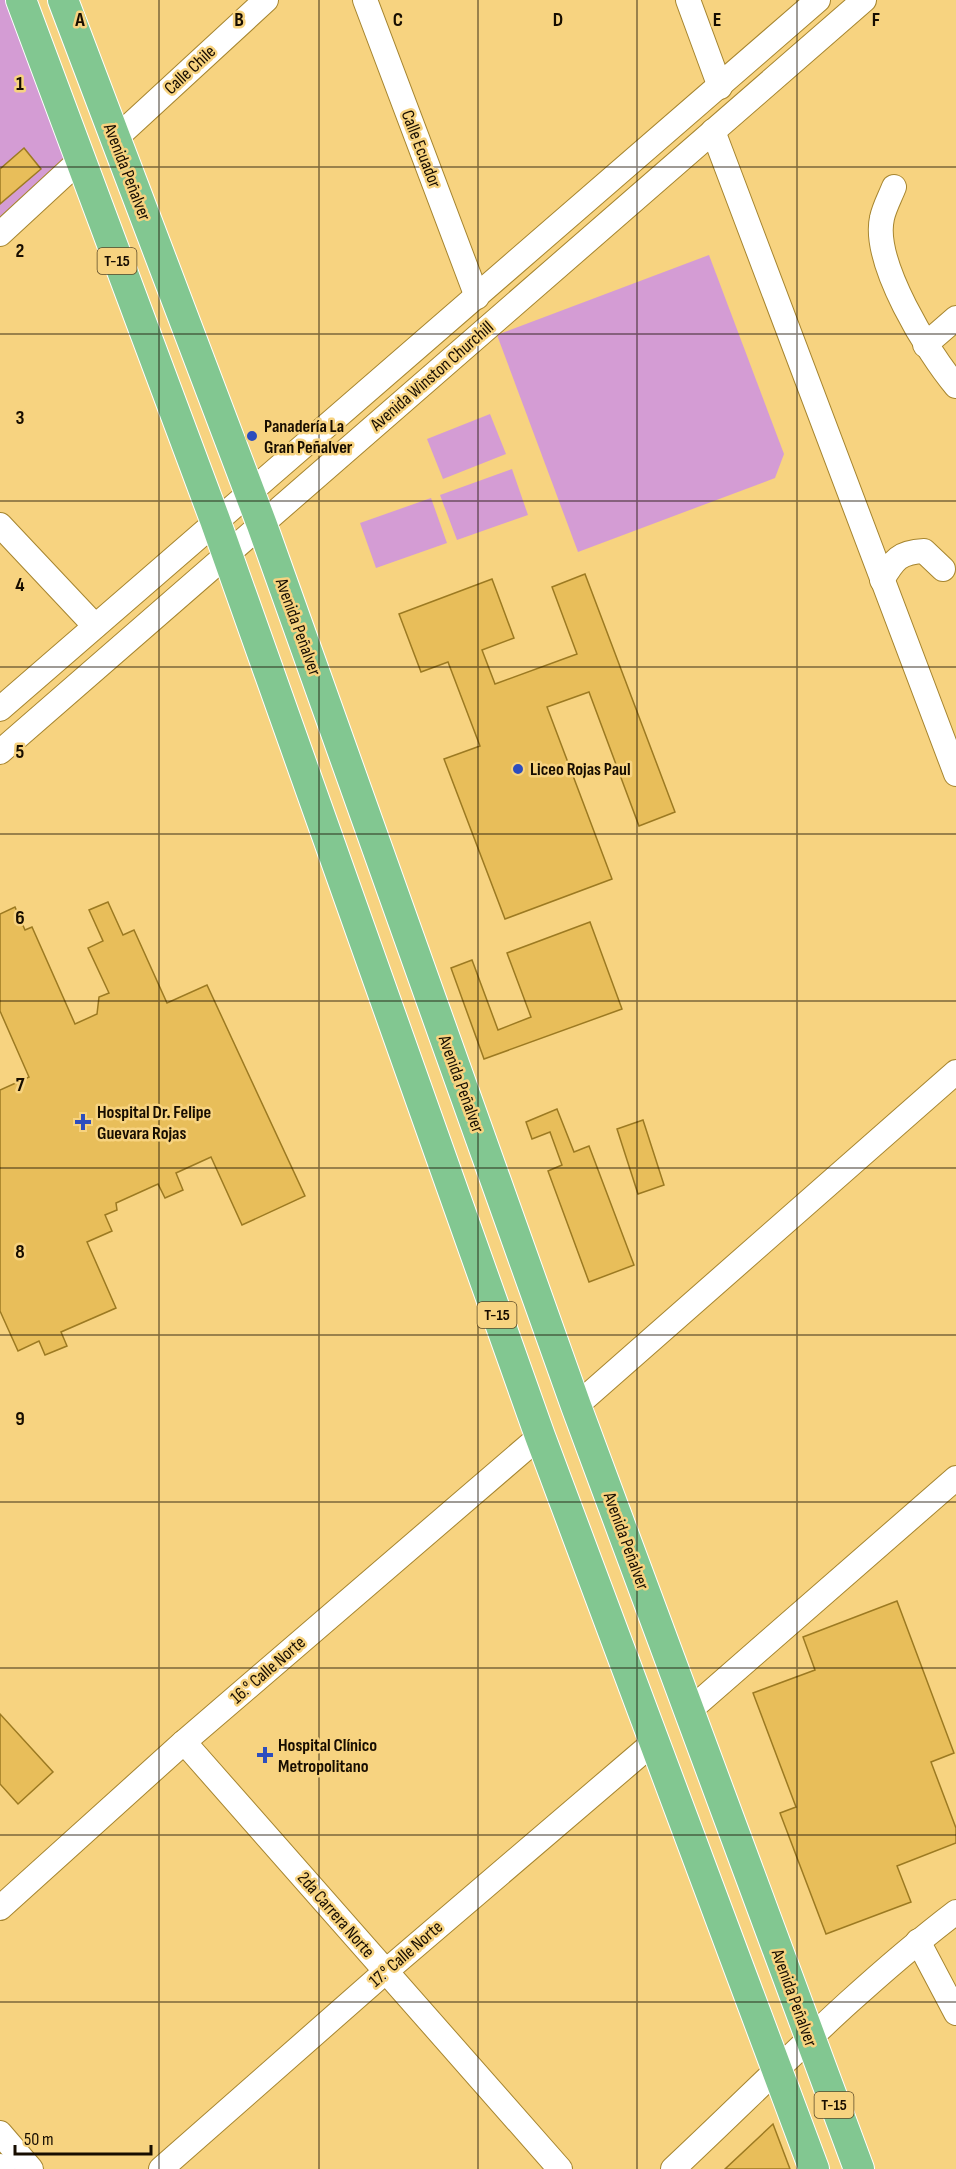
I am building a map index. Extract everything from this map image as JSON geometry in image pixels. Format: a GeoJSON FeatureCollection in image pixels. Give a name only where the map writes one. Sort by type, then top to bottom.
{"type":"FeatureCollection","features":[{"type":"Feature","properties":{"kind":"main road","name":"T-15"},"geometry":{"type":"LineString","coordinates":[[21,0],[79,161],[216,520],[540,1436],[814,2169]]}},
{"type":"Feature","properties":{"kind":"main road","name":"Avenida Peñalver"},"geometry":{"type":"LineString","coordinates":[[63,0],[114,140],[262,525],[576,1406],[809,2040],[859,2169]]}},
{"type":"Feature","properties":{"kind":"street","name":"Calle Chile"},"geometry":{"type":"LineString","coordinates":[[114,140],[266,0]]}},
{"type":"Feature","properties":{"kind":"street","name":"Calle Ecuador"},"geometry":{"type":"LineString","coordinates":[[365,0],[477,297]]}},
{"type":"Feature","properties":{"kind":"street"},"geometry":{"type":"LineString","coordinates":[[688,0],[720,87]]}},
{"type":"Feature","properties":{"kind":"street","name":"Avenida Winston Churchill"},"geometry":{"type":"LineString","coordinates":[[0,708],[818,0]]}},
{"type":"Feature","properties":{"kind":"street","name":"Avenida Winston Churchill"},"geometry":{"type":"LineString","coordinates":[[0,752],[864,0]]}},
{"type":"Feature","properties":{"kind":"street"},"geometry":{"type":"LineString","coordinates":[[713,131],[956,774]]}},
{"type":"Feature","properties":{"kind":"street"},"geometry":{"type":"LineString","coordinates":[[0,234],[79,161]]}},
{"type":"Feature","properties":{"kind":"street"},"geometry":{"type":"LineString","coordinates":[[894,187],[881,220],[883,245],[896,287],[925,345],[956,386]]}},
{"type":"Feature","properties":{"kind":"street"},"geometry":{"type":"LineString","coordinates":[[925,345],[956,318]]}},
{"type":"Feature","properties":{"kind":"street"},"geometry":{"type":"LineString","coordinates":[[0,525],[95,626]]}},
{"type":"Feature","properties":{"kind":"street"},"geometry":{"type":"LineString","coordinates":[[882,580],[894,560],[909,552],[924,551],[943,569]]}},
{"type":"Feature","properties":{"kind":"street"},"geometry":{"type":"LineString","coordinates":[[576,1406],[956,1072]]}},
{"type":"Feature","properties":{"kind":"street","name":"16.° Calle Norte"},"geometry":{"type":"LineString","coordinates":[[0,1908],[184,1742],[540,1436]]}},
{"type":"Feature","properties":{"kind":"street"},"geometry":{"type":"LineString","coordinates":[[689,1711],[956,1478]]}},
{"type":"Feature","properties":{"kind":"street","name":"2da Carrera Norte"},"geometry":{"type":"LineString","coordinates":[[184,1742],[560,2169]]}},
{"type":"Feature","properties":{"kind":"street","name":"17.° Calle Norte"},"geometry":{"type":"LineString","coordinates":[[161,2169],[385,1972],[654,1742]]}},
{"type":"Feature","properties":{"kind":"street"},"geometry":{"type":"LineString","coordinates":[[673,2169],[918,1941],[956,1912]]}},
{"type":"Feature","properties":{"kind":"street"},"geometry":{"type":"LineString","coordinates":[[918,1941],[956,2013]]}},
{"type":"Feature","properties":{"kind":"street"},"geometry":{"type":"LineString","coordinates":[[0,2133],[31,2169]]}},
{"type":"Feature","properties":{"kind":"shaded area"},"geometry":{"type":"Polygon","coordinates":[[[0,0],[8,0],[67,161],[0,221],[0,0]]]}},
{"type":"Feature","properties":{"kind":"shaded area"},"geometry":{"type":"Polygon","coordinates":[[[709,255],[784,454],[775,478],[578,552],[497,335],[709,255]]]}},
{"type":"Feature","properties":{"kind":"shaded area"},"geometry":{"type":"Polygon","coordinates":[[[490,414],[506,454],[443,479],[427,439],[490,414]]]}},
{"type":"Feature","properties":{"kind":"shaded area"},"geometry":{"type":"Polygon","coordinates":[[[512,469],[528,515],[457,540],[440,495],[512,469]]]}},
{"type":"Feature","properties":{"kind":"shaded area"},"geometry":{"type":"Polygon","coordinates":[[[431,498],[447,543],[376,568],[360,523],[431,498]]]}},
{"type":"Feature","properties":{"kind":"building"},"geometry":{"type":"Polygon","coordinates":[[[24,148],[41,169],[0,204],[0,169],[24,148]]]}},
{"type":"Feature","properties":{"kind":"building"},"geometry":{"type":"Polygon","coordinates":[[[585,574],[675,812],[639,826],[589,692],[547,707],[612,879],[505,919],[444,759],[480,746],[448,662],[421,672],[399,614],[492,579],[514,638],[482,650],[495,684],[577,654],[552,587],[585,574]]]}},
{"type":"Feature","properties":{"kind":"building","name":"Hospital Dr. Felipe Guevara Rojas"},"geometry":{"type":"Polygon","coordinates":[[[108,902],[123,935],[134,930],[167,1003],[207,985],[305,1196],[242,1225],[211,1157],[176,1173],[183,1190],[165,1198],[158,1184],[116,1203],[117,1210],[105,1215],[112,1231],[87,1242],[116,1308],[61,1332],[67,1346],[45,1355],[39,1341],[18,1351],[0,1311],[0,1090],[29,1077],[0,1011],[0,914],[15,907],[25,930],[32,927],[75,1024],[97,1014],[99,997],[109,993],[88,948],[103,941],[89,910],[108,902]]]}},
{"type":"Feature","properties":{"kind":"building"},"geometry":{"type":"Polygon","coordinates":[[[590,922],[622,1009],[484,1059],[451,968],[472,960],[498,1030],[531,1017],[507,953],[590,922]]]}},
{"type":"Feature","properties":{"kind":"building"},"geometry":{"type":"Polygon","coordinates":[[[557,1109],[574,1152],[589,1146],[634,1265],[589,1282],[548,1171],[562,1165],[550,1132],[532,1139],[526,1122],[557,1109]]]}},
{"type":"Feature","properties":{"kind":"building"},"geometry":{"type":"Polygon","coordinates":[[[643,1120],[664,1185],[638,1194],[617,1129],[643,1120]]]}},
{"type":"Feature","properties":{"kind":"building"},"geometry":{"type":"Polygon","coordinates":[[[897,1601],[954,1753],[931,1762],[956,1828],[956,1843],[897,1866],[911,1902],[826,1934],[780,1813],[796,1807],[753,1693],[815,1670],[803,1637],[897,1601]]]}},
{"type":"Feature","properties":{"kind":"building"},"geometry":{"type":"Polygon","coordinates":[[[0,1714],[53,1772],[18,1804],[0,1784],[0,1714]]]}},
{"type":"Feature","properties":{"kind":"building"},"geometry":{"type":"Polygon","coordinates":[[[773,2124],[790,2169],[725,2169],[773,2124]]]}},
{"type":"Feature","properties":{"kind":"place","name":"Panadería La Gran Peñalver"},"geometry":{"type":"Point","coordinates":[252,436]}},
{"type":"Feature","properties":{"kind":"place","name":"Liceo Rojas Paul"},"geometry":{"type":"Point","coordinates":[518,769]}},
{"type":"Feature","properties":{"kind":"place","name":"Hospital Dr. Felipe Guevara Rojas"},"geometry":{"type":"Point","coordinates":[83,1122]}},
{"type":"Feature","properties":{"kind":"place","name":"Hospital Clínico Metropolitano"},"geometry":{"type":"Point","coordinates":[265,1755]}}]}
